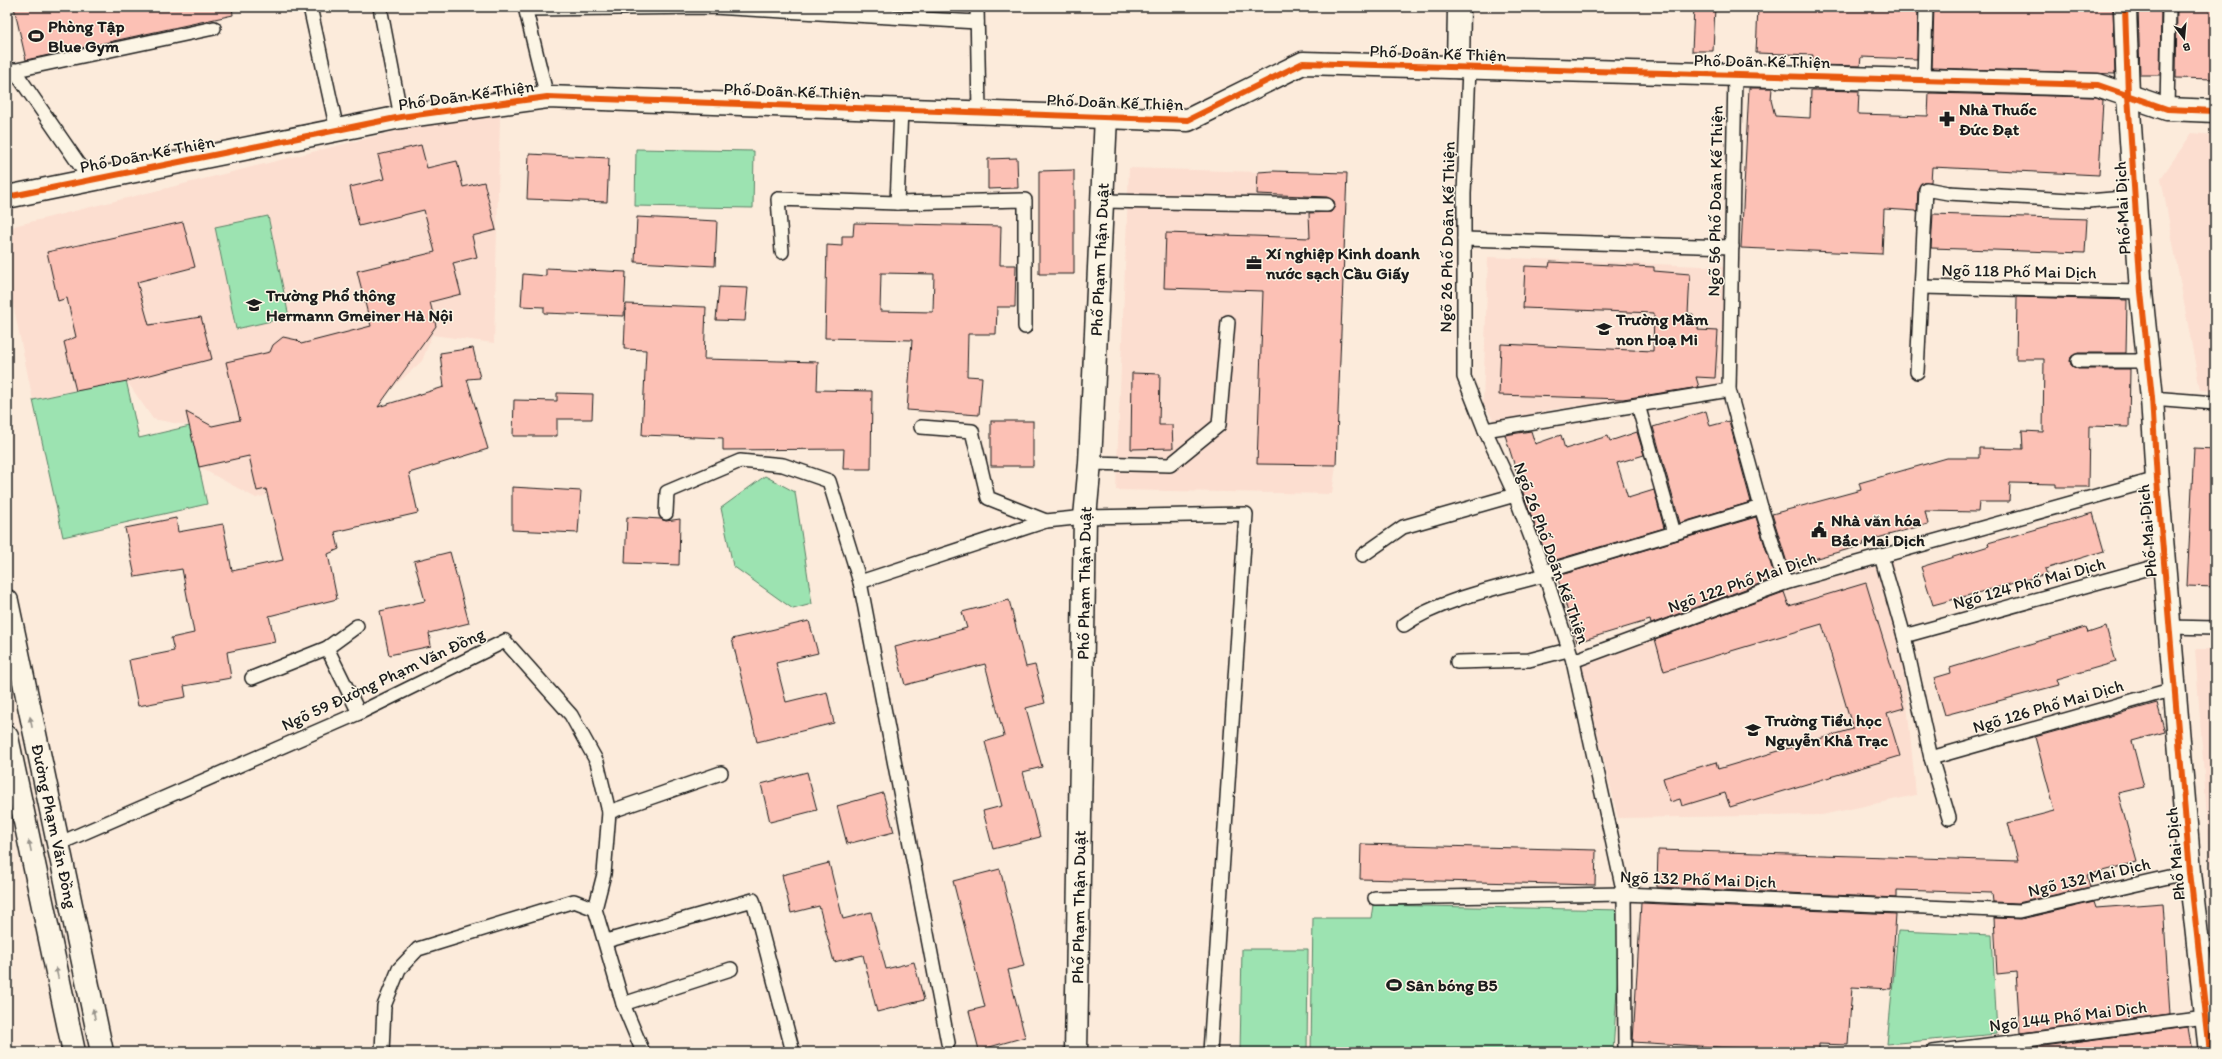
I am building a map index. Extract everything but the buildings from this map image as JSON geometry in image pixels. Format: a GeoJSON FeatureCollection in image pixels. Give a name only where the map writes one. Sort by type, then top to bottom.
{"type":"FeatureCollection","features":[{"type":"Feature","properties":{"kind":"main road"},"geometry":{"type":"LineString","coordinates":[[1459,7],[1463,68]]}},
{"type":"Feature","properties":{"kind":"main road","name":"Phố Mai Dịch"},"geometry":{"type":"LineString","coordinates":[[2125,7],[2128,95],[2136,197],[2141,292],[2152,398],[2157,479],[2190,872],[2211,1016],[2210,1052]]}},
{"type":"Feature","properties":{"kind":"main road","name":"Phố Doãn Kế Thiện"},"geometry":{"type":"LineString","coordinates":[[7,197],[402,117],[547,97],[1188,120],[1304,63],[2098,85],[2166,109],[2215,111]]}},
{"type":"Feature","properties":{"kind":"main road","name":"Phố Phạm Thận Duật"},"geometry":{"type":"LineString","coordinates":[[1076,1052],[1085,517],[1090,463],[1106,116]]}},
{"type":"Feature","properties":{"kind":"main road","name":"Đường Phạm Văn Đồng"},"geometry":{"type":"LineString","coordinates":[[7,601],[102,1052]]}},
{"type":"Feature","properties":{"kind":"main road"},"geometry":{"type":"LineString","coordinates":[[7,737],[74,1052]]}},
{"type":"Feature","properties":{"kind":"lane"},"geometry":{"type":"LineString","coordinates":[[310,7],[338,130]]}},
{"type":"Feature","properties":{"kind":"lane"},"geometry":{"type":"LineString","coordinates":[[380,7],[402,117]]}},
{"type":"Feature","properties":{"kind":"lane"},"geometry":{"type":"LineString","coordinates":[[547,97],[526,8],[713,7],[977,22]]}},
{"type":"Feature","properties":{"kind":"lane"},"geometry":{"type":"LineString","coordinates":[[977,7],[979,112]]}},
{"type":"Feature","properties":{"kind":"lane"},"geometry":{"type":"LineString","coordinates":[[1924,80],[1926,7]]}},
{"type":"Feature","properties":{"kind":"lane"},"geometry":{"type":"LineString","coordinates":[[2166,109],[2169,7]]}},
{"type":"Feature","properties":{"kind":"lane"},"geometry":{"type":"LineString","coordinates":[[90,180],[10,71],[214,28]]}},
{"type":"Feature","properties":{"kind":"lane","name":"Ngõ 26 Phố Doãn Kế Thiện"},"geometry":{"type":"LineString","coordinates":[[1463,68],[1464,377],[1484,430],[1515,495],[1544,574],[1571,656],[1624,894],[1625,1052]]}},
{"type":"Feature","properties":{"kind":"lane","name":"Ngõ 56 Phố Doãn Kế Thiện"},"geometry":{"type":"LineString","coordinates":[[1735,75],[1729,390],[1761,507],[1785,583]]}},
{"type":"Feature","properties":{"kind":"lane"},"geometry":{"type":"LineString","coordinates":[[897,203],[901,109]]}},
{"type":"Feature","properties":{"kind":"lane"},"geometry":{"type":"LineString","coordinates":[[1917,372],[1926,189],[1948,193],[2088,201],[2136,197]]}},
{"type":"Feature","properties":{"kind":"lane"},"geometry":{"type":"LineString","coordinates":[[782,252],[778,199],[897,203],[1025,200],[1025,327]]}},
{"type":"Feature","properties":{"kind":"lane"},"geometry":{"type":"LineString","coordinates":[[1102,201],[1327,205]]}},
{"type":"Feature","properties":{"kind":"lane"},"geometry":{"type":"LineString","coordinates":[[1464,239],[1732,247]]}},
{"type":"Feature","properties":{"kind":"lane","name":"Ngõ 118 Phố Mai Dịch"},"geometry":{"type":"LineString","coordinates":[[1921,287],[2141,292]]}},
{"type":"Feature","properties":{"kind":"lane"},"geometry":{"type":"LineString","coordinates":[[1090,463],[1170,465],[1219,426],[1228,322]]}},
{"type":"Feature","properties":{"kind":"lane"},"geometry":{"type":"LineString","coordinates":[[2078,361],[2148,361]]}},
{"type":"Feature","properties":{"kind":"lane"},"geometry":{"type":"LineString","coordinates":[[1484,430],[1729,390]]}},
{"type":"Feature","properties":{"kind":"lane"},"geometry":{"type":"LineString","coordinates":[[2152,398],[2215,403]]}},
{"type":"Feature","properties":{"kind":"lane"},"geometry":{"type":"LineString","coordinates":[[1638,405],[1674,533]]}},
{"type":"Feature","properties":{"kind":"lane"},"geometry":{"type":"LineString","coordinates":[[921,427],[972,431],[988,498],[1046,521]]}},
{"type":"Feature","properties":{"kind":"lane"},"geometry":{"type":"LineString","coordinates":[[666,513],[667,492],[740,461],[783,465],[829,481],[860,582],[948,1043]]}},
{"type":"Feature","properties":{"kind":"lane","name":"Ngõ 122 Phố Mai Dịch"},"geometry":{"type":"LineString","coordinates":[[1457,662],[1529,660],[1571,656],[1785,583],[2157,479]]}},
{"type":"Feature","properties":{"kind":"lane"},"geometry":{"type":"LineString","coordinates":[[1363,554],[1403,527],[1515,495]]}},
{"type":"Feature","properties":{"kind":"lane"},"geometry":{"type":"LineString","coordinates":[[1404,625],[1420,613],[1492,589],[1761,507]]}},
{"type":"Feature","properties":{"kind":"lane"},"geometry":{"type":"LineString","coordinates":[[860,582],[1046,521],[1085,517],[1246,514],[1210,1052]]}},
{"type":"Feature","properties":{"kind":"lane"},"geometry":{"type":"LineString","coordinates":[[1881,556],[1904,636],[1931,758],[1950,818]]}},
{"type":"Feature","properties":{"kind":"lane","name":"Ngõ 124 Phố Mai Dịch"},"geometry":{"type":"LineString","coordinates":[[1904,636],[2164,564]]}},
{"type":"Feature","properties":{"kind":"lane"},"geometry":{"type":"LineString","coordinates":[[252,678],[327,648],[357,626]]}},
{"type":"Feature","properties":{"kind":"lane"},"geometry":{"type":"LineString","coordinates":[[2169,627],[2215,628]]}},
{"type":"Feature","properties":{"kind":"lane","name":"Ngõ 59 Đường Phạm Văn Đồng"},"geometry":{"type":"LineString","coordinates":[[58,844],[359,713],[505,641],[570,715],[597,762],[609,812],[604,874],[595,909]]}},
{"type":"Feature","properties":{"kind":"lane"},"geometry":{"type":"LineString","coordinates":[[327,648],[359,713]]}},
{"type":"Feature","properties":{"kind":"lane","name":"Ngõ 126 Phố Mai Dịch"},"geometry":{"type":"LineString","coordinates":[[1931,758],[2174,689]]}},
{"type":"Feature","properties":{"kind":"lane"},"geometry":{"type":"LineString","coordinates":[[609,812],[721,773]]}},
{"type":"Feature","properties":{"kind":"lane","name":"Ngõ 132 Mai Dịch"},"geometry":{"type":"LineString","coordinates":[[2019,911],[2190,872]]}},
{"type":"Feature","properties":{"kind":"lane","name":"Ngõ 132 Phố Mai Dịch"},"geometry":{"type":"LineString","coordinates":[[1375,898],[1624,894],[2019,911]]}},
{"type":"Feature","properties":{"kind":"lane"},"geometry":{"type":"LineString","coordinates":[[606,941],[753,900],[793,1052]]}},
{"type":"Feature","properties":{"kind":"lane"},"geometry":{"type":"LineString","coordinates":[[382,1052],[384,1006],[399,969],[418,949],[574,901],[595,909],[606,941],[623,1004],[643,1052]]}},
{"type":"Feature","properties":{"kind":"lane"},"geometry":{"type":"LineString","coordinates":[[623,1004],[731,969]]}},
{"type":"Feature","properties":{"kind":"lane","name":"Ngõ 144 Phố Mai Dịch"},"geometry":{"type":"LineString","coordinates":[[1933,1052],[2211,1016]]}},
{"type":"Feature","properties":{"kind":"shaded area","name":"Trường Phổ thông Hermann Gmeiner Hà Nội"},"geometry":{"type":"Polygon","coordinates":[[[500,117],[494,343],[432,335],[422,361],[378,401],[393,462],[256,498],[199,467],[190,426],[153,419],[126,380],[33,400],[7,275],[7,236],[14,226],[449,118],[500,117]]]}},
{"type":"Feature","properties":{"kind":"shaded area"},"geometry":{"type":"Polygon","coordinates":[[[2192,133],[2215,135],[2215,391],[2200,390],[2161,178],[2192,133]]]}},
{"type":"Feature","properties":{"kind":"shaded area"},"geometry":{"type":"Polygon","coordinates":[[[1129,168],[1347,173],[1336,465],[1332,494],[1116,490],[1129,168]]]}},
{"type":"Feature","properties":{"kind":"shaded area","name":"Trường Mầm non Hoạ Mi"},"geometry":{"type":"Polygon","coordinates":[[[1488,257],[1725,267],[1719,391],[1665,400],[1607,402],[1550,410],[1497,426],[1483,403],[1488,257]]]}},
{"type":"Feature","properties":{"kind":"shaded area","name":"Trường Tiểu học Nguyễn Khả Trạc"},"geometry":{"type":"Polygon","coordinates":[[[1893,561],[1916,795],[1822,815],[1618,818],[1581,665],[1776,594],[1893,561]]]}},
{"type":"Feature","properties":{"kind":"shaded area"},"geometry":{"type":"Polygon","coordinates":[[[2195,649],[2215,649],[2215,929],[2195,649]]]}},
{"type":"Feature","properties":{"kind":"green space"},"geometry":{"type":"Polygon","coordinates":[[[636,149],[754,151],[753,208],[635,206],[636,149]]]}},
{"type":"Feature","properties":{"kind":"green space"},"geometry":{"type":"Polygon","coordinates":[[[268,216],[289,317],[236,329],[215,227],[268,216]]]}},
{"type":"Feature","properties":{"kind":"green space"},"geometry":{"type":"Polygon","coordinates":[[[126,380],[139,438],[190,426],[207,504],[63,537],[33,400],[126,380]]]}},
{"type":"Feature","properties":{"kind":"green space"},"geometry":{"type":"Polygon","coordinates":[[[765,476],[795,492],[812,604],[793,609],[733,566],[721,508],[765,476]]]}},
{"type":"Feature","properties":{"kind":"green space"},"geometry":{"type":"Polygon","coordinates":[[[1373,905],[1622,910],[1613,1052],[1311,1052],[1313,918],[1371,918],[1373,905]]]}},
{"type":"Feature","properties":{"kind":"green space"},"geometry":{"type":"Polygon","coordinates":[[[1898,931],[1992,935],[1997,1034],[1887,1044],[1898,931]]]}},
{"type":"Feature","properties":{"kind":"green space"},"geometry":{"type":"Polygon","coordinates":[[[1242,949],[1308,949],[1307,1052],[1240,1052],[1242,949]]]}},
{"type":"Feature","properties":{"kind":"cycle path"},"geometry":{"type":"LineString","coordinates":[[2125,7],[2128,95],[2141,292],[2152,398],[2157,479],[2190,872],[2210,1052]]}},
{"type":"Feature","properties":{"kind":"cycle path"},"geometry":{"type":"LineString","coordinates":[[7,197],[401,117],[547,97],[1188,120],[1303,63],[2098,85],[2167,109],[2215,111]]}},
{"type":"Feature","properties":{"kind":"place","name":"Phòng Tập Blue Gym"},"geometry":{"type":"Point","coordinates":[36,36]}},
{"type":"Feature","properties":{"kind":"place","name":"Nhà Thuốc Đức Đạt"},"geometry":{"type":"Point","coordinates":[1947,119]}},
{"type":"Feature","properties":{"kind":"place","name":"Xí nghiệp Kinh doanh nước sạch Cầu Giấy"},"geometry":{"type":"Point","coordinates":[1254,263]}},
{"type":"Feature","properties":{"kind":"place","name":"Trường Phổ thông Hermann Gmeiner Hà Nội"},"geometry":{"type":"Point","coordinates":[254,305]}},
{"type":"Feature","properties":{"kind":"place","name":"Trường Mầm non Hoạ Mi"},"geometry":{"type":"Point","coordinates":[1604,329]}},
{"type":"Feature","properties":{"kind":"place","name":"Nhà văn hóa Bắc Mai Dịch"},"geometry":{"type":"Point","coordinates":[1819,530]}},
{"type":"Feature","properties":{"kind":"place","name":"Trường Tiểu học Nguyễn Khả Trạc"},"geometry":{"type":"Point","coordinates":[1753,730]}},
{"type":"Feature","properties":{"kind":"place","name":"Sân bóng B5"},"geometry":{"type":"Point","coordinates":[1394,985]}}]}
